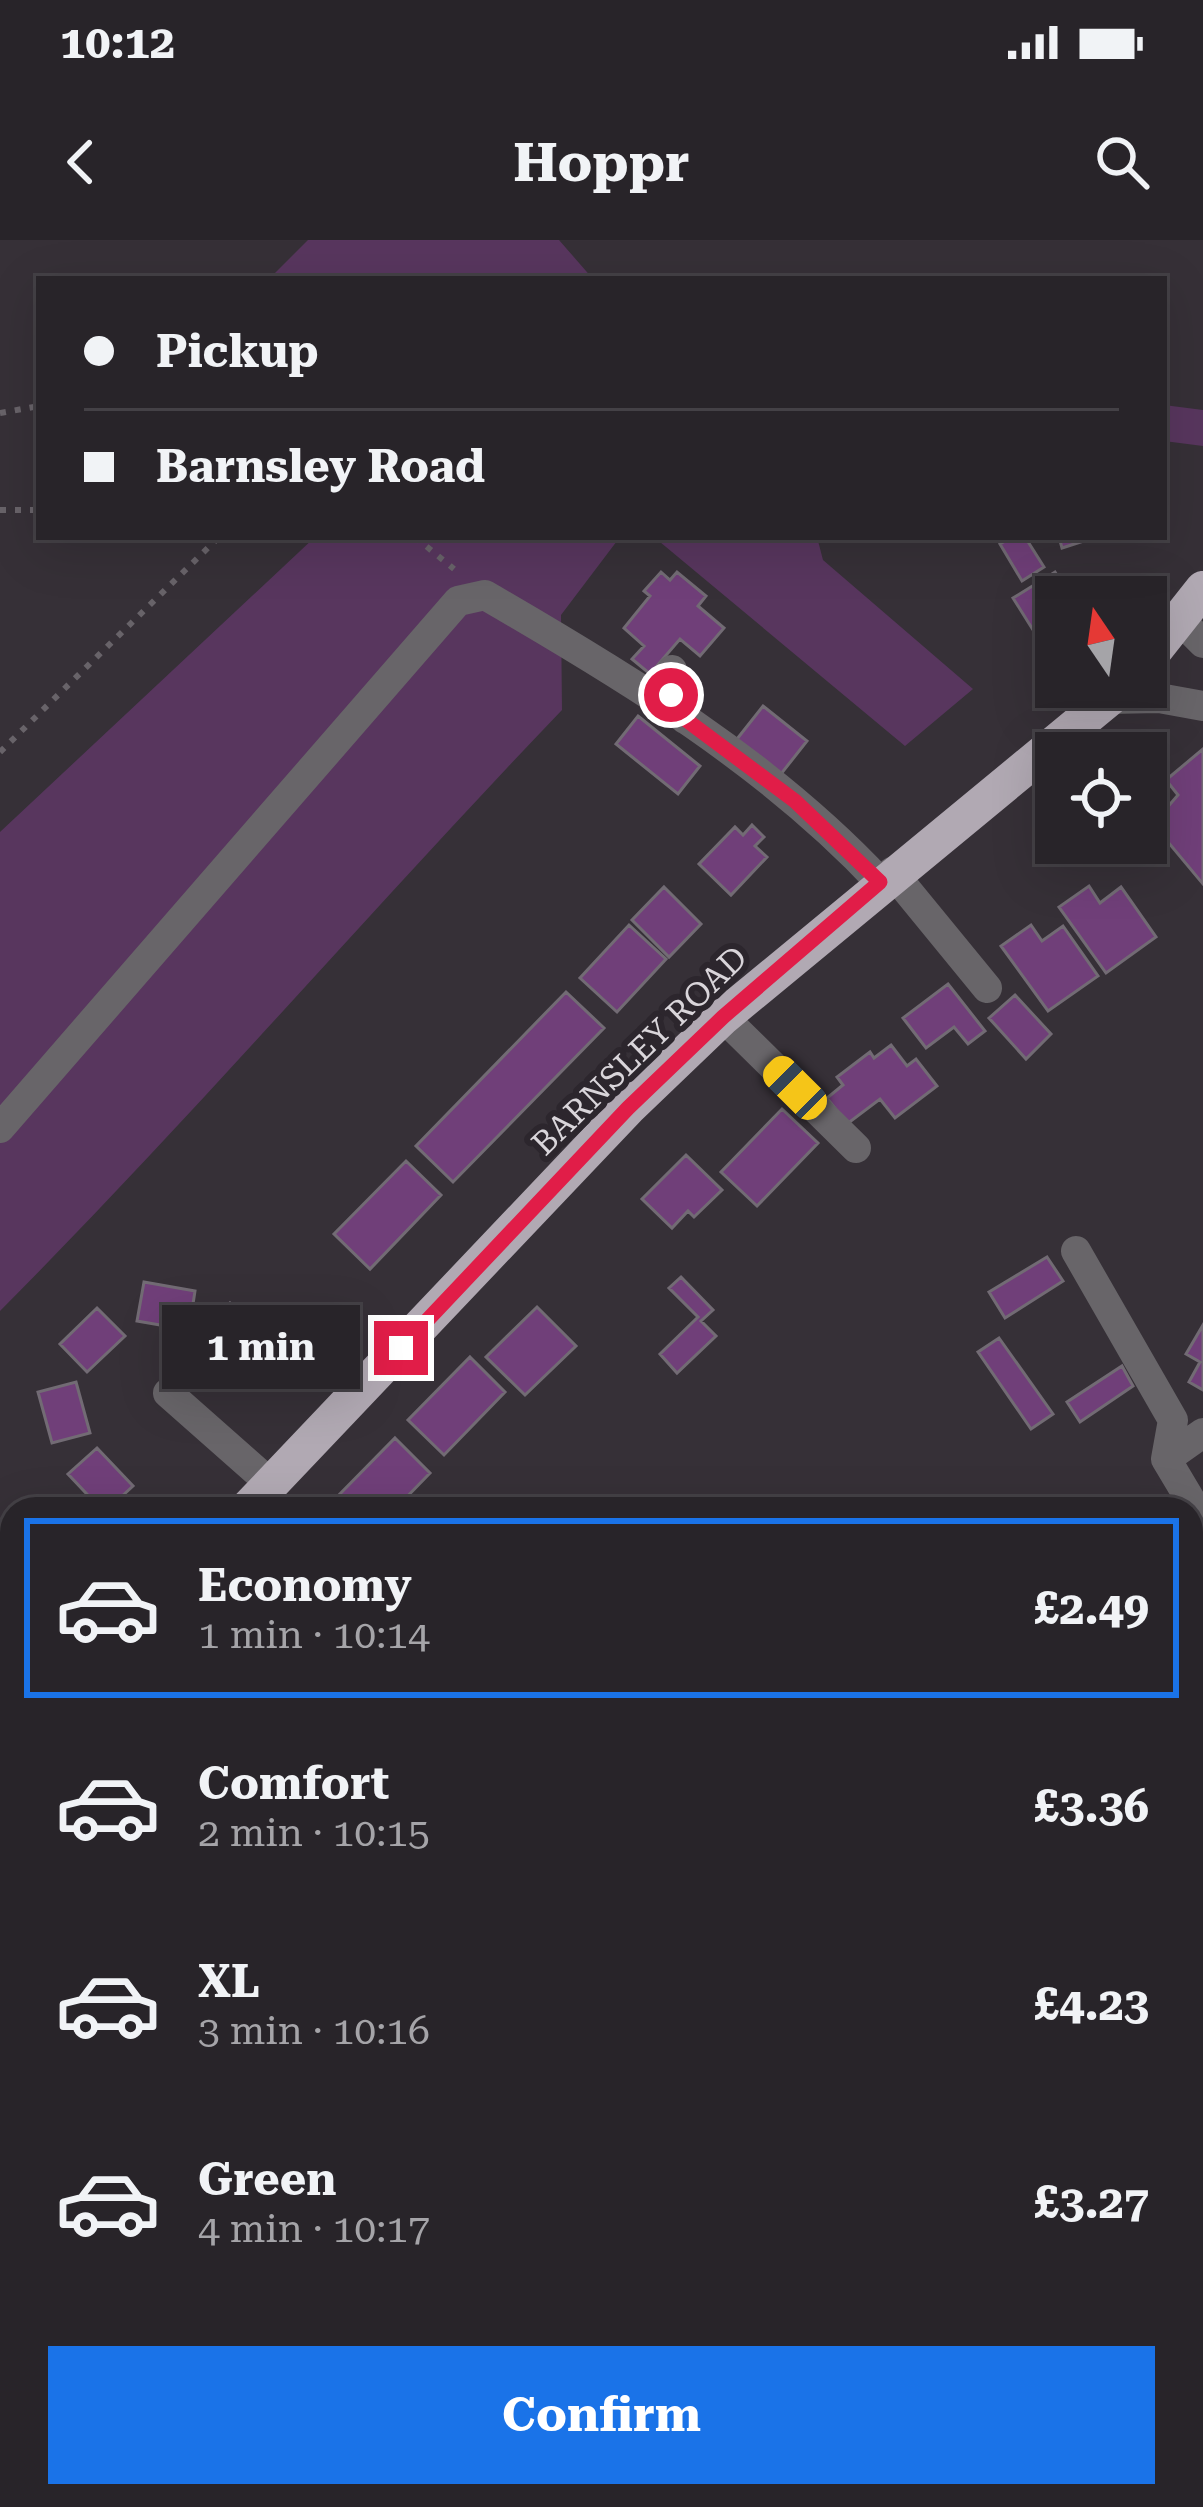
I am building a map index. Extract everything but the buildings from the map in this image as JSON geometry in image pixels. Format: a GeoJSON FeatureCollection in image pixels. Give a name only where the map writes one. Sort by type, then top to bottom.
{"type":"FeatureCollection","features":[{"type":"Feature","properties":{"kind":"highway"},"geometry":{"type":"LineString","coordinates":[[1192,631],[1203,590]]}},
{"type":"Feature","properties":{"kind":"highway","name":"BARNSLEY ROAD"},"geometry":{"type":"LineString","coordinates":[[259,1497],[628,1108],[723,1017],[886,877],[1097,708]]}},
{"type":"Feature","properties":{"kind":"street"},"geometry":{"type":"LineString","coordinates":[[0,1128],[463,597],[485,595],[685,719],[795,801],[886,877],[987,988]]}},
{"type":"Feature","properties":{"kind":"street"},"geometry":{"type":"LineString","coordinates":[[672,670],[671,695],[685,719]]}},
{"type":"Feature","properties":{"kind":"street"},"geometry":{"type":"LineString","coordinates":[[1167,699],[1203,706]]}},
{"type":"Feature","properties":{"kind":"street"},"geometry":{"type":"LineString","coordinates":[[723,1017],[856,1148]]}},
{"type":"Feature","properties":{"kind":"street"},"geometry":{"type":"LineString","coordinates":[[1076,1252],[1173,1420],[1166,1459],[1189,1497]]}},
{"type":"Feature","properties":{"kind":"street"},"geometry":{"type":"LineString","coordinates":[[168,1394],[259,1497]]}},
{"type":"Feature","properties":{"kind":"street"},"geometry":{"type":"LineString","coordinates":[[1166,1459],[1203,1433]]}},
{"type":"Feature","properties":{"kind":"path"},"geometry":{"type":"LineString","coordinates":[[0,413],[36,407]]}},
{"type":"Feature","properties":{"kind":"path"},"geometry":{"type":"LineString","coordinates":[[0,510],[36,510]]}},
{"type":"Feature","properties":{"kind":"path"},"geometry":{"type":"LineString","coordinates":[[0,752],[216,540]]}},
{"type":"Feature","properties":{"kind":"shaded area"},"geometry":{"type":"Polygon","coordinates":[[[308,240],[559,240],[590,276],[272,276],[308,240]]]}},
{"type":"Feature","properties":{"kind":"shaded area"},"geometry":{"type":"Polygon","coordinates":[[[1167,405],[1203,410],[1203,446],[1167,441],[1167,405]]]}},
{"type":"Feature","properties":{"kind":"shaded area"},"geometry":{"type":"Polygon","coordinates":[[[312,540],[618,540],[561,615],[562,710],[0,1311],[0,832],[312,540]]]}},
{"type":"Feature","properties":{"kind":"shaded area"},"geometry":{"type":"Polygon","coordinates":[[[658,540],[818,540],[823,560],[973,689],[905,746],[658,540]]]}},
{"type":"Feature","properties":{"kind":"route"},"geometry":{"type":"LineString","coordinates":[[401,1348],[628,1108],[723,1017],[880,882],[795,801],[685,719],[671,695]]}}]}
